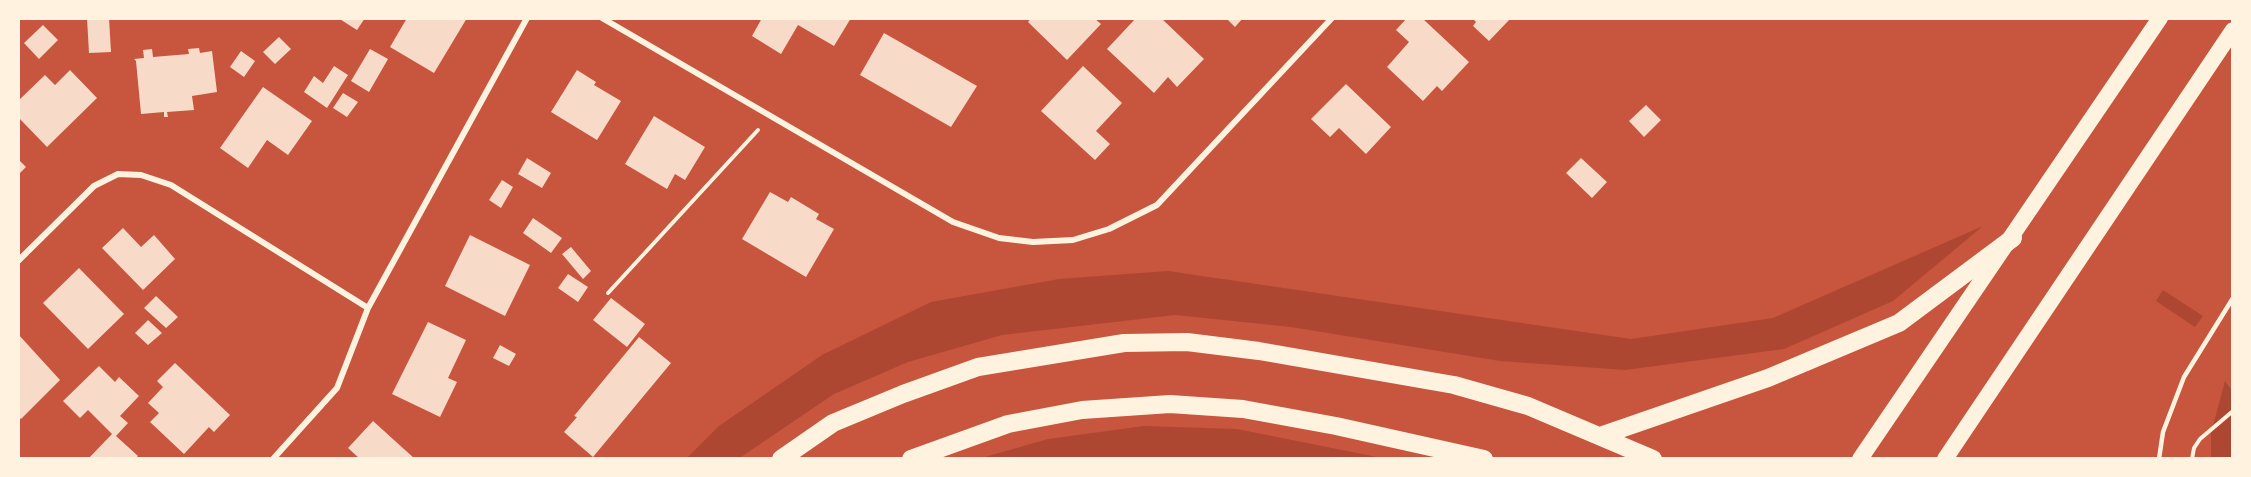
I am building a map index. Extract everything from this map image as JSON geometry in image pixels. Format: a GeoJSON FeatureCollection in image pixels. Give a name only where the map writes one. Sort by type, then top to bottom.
{"type":"FeatureCollection","features":[{"type":"Feature","properties":{"kind":"highway"},"geometry":{"type":"LineString","coordinates":[[1860,459],[2013,238],[2160,18]]}},
{"type":"Feature","properties":{"kind":"highway"},"geometry":{"type":"LineString","coordinates":[[1946,459],[2233,30]]}},
{"type":"Feature","properties":{"kind":"highway"},"geometry":{"type":"LineString","coordinates":[[1600,435],[1768,378],[1899,323],[2013,238]]}},
{"type":"Feature","properties":{"kind":"highway"},"geometry":{"type":"LineString","coordinates":[[781,459],[833,423],[903,393],[978,367],[1124,343],[1187,342],[1454,385],[1528,406],[1653,459]]}},
{"type":"Feature","properties":{"kind":"highway"},"geometry":{"type":"LineString","coordinates":[[911,459],[1008,424],[1082,410],[1170,404],[1254,411],[1336,426],[1484,459]]}},
{"type":"Feature","properties":{"kind":"street"},"geometry":{"type":"LineString","coordinates":[[273,459],[337,388],[368,308],[527,18]]}},
{"type":"Feature","properties":{"kind":"street"},"geometry":{"type":"LineString","coordinates":[[602,18],[953,222],[999,238],[1033,242],[1073,240],[1109,229],[1157,205],[1332,18]]}},
{"type":"Feature","properties":{"kind":"street"},"geometry":{"type":"LineString","coordinates":[[18,261],[94,186],[118,174],[141,175],[171,185],[368,308]]}},
{"type":"Feature","properties":{"kind":"lane"},"geometry":{"type":"LineString","coordinates":[[2159,459],[2163,432],[2184,378],[2233,298]]}},
{"type":"Feature","properties":{"kind":"path"},"geometry":{"type":"LineString","coordinates":[[608,293],[771,116]]}},
{"type":"Feature","properties":{"kind":"path"},"geometry":{"type":"LineString","coordinates":[[2192,459],[2194,448],[2200,439],[2233,411]]}},
{"type":"Feature","properties":{"kind":"shaded area"},"geometry":{"type":"Polygon","coordinates":[[[1983,226],[1893,301],[1784,349],[1625,370],[1500,361],[1291,327],[1175,315],[1002,335],[908,362],[834,394],[738,459],[686,459],[719,426],[822,355],[931,302],[1059,279],[1168,271],[1631,339],[1773,318],[1983,226]]]}},
{"type":"Feature","properties":{"kind":"shaded area"},"geometry":{"type":"Polygon","coordinates":[[[2163,290],[2203,316],[2195,327],[2156,301],[2163,290]]]}},
{"type":"Feature","properties":{"kind":"shaded area"},"geometry":{"type":"Polygon","coordinates":[[[2225,381],[2233,392],[2233,459],[2211,459],[2211,433],[2225,381]]]}},
{"type":"Feature","properties":{"kind":"shaded area"},"geometry":{"type":"Polygon","coordinates":[[[1144,426],[1237,429],[1387,459],[978,459],[1048,439],[1144,426]]]}},
{"type":"Feature","properties":{"kind":"building"},"geometry":{"type":"Polygon","coordinates":[[[87,18],[109,18],[111,52],[89,53],[87,18]]]}},
{"type":"Feature","properties":{"kind":"building"},"geometry":{"type":"Polygon","coordinates":[[[338,18],[365,18],[357,30],[338,18]]]}},
{"type":"Feature","properties":{"kind":"building"},"geometry":{"type":"Polygon","coordinates":[[[407,18],[467,18],[434,73],[390,47],[407,18]]]}},
{"type":"Feature","properties":{"kind":"building"},"geometry":{"type":"Polygon","coordinates":[[[762,18],[851,18],[834,46],[798,25],[781,54],[752,36],[762,18]]]}},
{"type":"Feature","properties":{"kind":"building"},"geometry":{"type":"Polygon","coordinates":[[[1031,18],[1094,18],[1101,24],[1067,60],[1028,22],[1031,18]]]}},
{"type":"Feature","properties":{"kind":"building"},"geometry":{"type":"Polygon","coordinates":[[[1136,18],[1161,18],[1204,59],[1177,87],[1168,77],[1154,93],[1107,49],[1136,18]]]}},
{"type":"Feature","properties":{"kind":"building"},"geometry":{"type":"Polygon","coordinates":[[[1226,18],[1243,18],[1235,27],[1226,18]]]}},
{"type":"Feature","properties":{"kind":"building"},"geometry":{"type":"Polygon","coordinates":[[[1407,18],[1422,18],[1469,62],[1442,91],[1437,86],[1423,101],[1387,67],[1409,42],[1396,30],[1407,18]]]}},
{"type":"Feature","properties":{"kind":"building"},"geometry":{"type":"Polygon","coordinates":[[[1472,18],[1511,18],[1489,41],[1473,26],[1476,22],[1472,18]]]}},
{"type":"Feature","properties":{"kind":"building"},"geometry":{"type":"Polygon","coordinates":[[[43,25],[58,40],[39,59],[24,43],[43,25]]]}},
{"type":"Feature","properties":{"kind":"building"},"geometry":{"type":"Polygon","coordinates":[[[884,33],[977,86],[951,127],[860,75],[884,33]]]}},
{"type":"Feature","properties":{"kind":"building"},"geometry":{"type":"Polygon","coordinates":[[[279,37],[291,49],[275,64],[263,52],[279,37]]]}},
{"type":"Feature","properties":{"kind":"building"},"geometry":{"type":"Polygon","coordinates":[[[199,48],[200,53],[212,51],[217,92],[192,96],[194,110],[167,112],[168,117],[164,117],[164,112],[141,114],[134,59],[144,58],[143,50],[152,49],[153,57],[189,54],[188,49],[199,48]]]}},
{"type":"Feature","properties":{"kind":"building"},"geometry":{"type":"Polygon","coordinates":[[[370,49],[388,59],[369,92],[351,81],[370,49]]]}},
{"type":"Feature","properties":{"kind":"building"},"geometry":{"type":"Polygon","coordinates":[[[241,51],[255,61],[244,77],[230,67],[241,51]]]}},
{"type":"Feature","properties":{"kind":"building"},"geometry":{"type":"Polygon","coordinates":[[[334,66],[348,75],[327,108],[304,92],[314,76],[323,83],[334,66]]]}},
{"type":"Feature","properties":{"kind":"building"},"geometry":{"type":"Polygon","coordinates":[[[1083,66],[1122,103],[1096,131],[1110,144],[1095,160],[1041,111],[1083,66]]]}},
{"type":"Feature","properties":{"kind":"building"},"geometry":{"type":"Polygon","coordinates":[[[70,70],[97,98],[47,147],[18,117],[18,101],[45,75],[55,85],[70,70]]]}},
{"type":"Feature","properties":{"kind":"building"},"geometry":{"type":"Polygon","coordinates":[[[577,70],[596,82],[594,85],[621,101],[597,140],[551,112],[577,70]]]}},
{"type":"Feature","properties":{"kind":"building"},"geometry":{"type":"Polygon","coordinates":[[[1346,84],[1391,127],[1366,154],[1339,128],[1330,137],[1311,119],[1346,84]]]}},
{"type":"Feature","properties":{"kind":"building"},"geometry":{"type":"Polygon","coordinates":[[[263,87],[312,121],[288,155],[267,140],[248,168],[220,148],[263,87]]]}},
{"type":"Feature","properties":{"kind":"building"},"geometry":{"type":"Polygon","coordinates":[[[343,93],[358,102],[347,117],[333,108],[343,93]]]}},
{"type":"Feature","properties":{"kind":"building"},"geometry":{"type":"Polygon","coordinates":[[[1646,105],[1661,120],[1644,137],[1629,121],[1646,105]]]}},
{"type":"Feature","properties":{"kind":"building"},"geometry":{"type":"Polygon","coordinates":[[[654,116],[705,147],[685,180],[675,174],[667,189],[625,164],[654,116]]]}},
{"type":"Feature","properties":{"kind":"building"},"geometry":{"type":"Polygon","coordinates":[[[527,158],[551,173],[542,188],[518,174],[527,158]]]}},
{"type":"Feature","properties":{"kind":"building"},"geometry":{"type":"Polygon","coordinates":[[[1581,158],[1607,182],[1592,198],[1566,173],[1581,158]]]}},
{"type":"Feature","properties":{"kind":"building"},"geometry":{"type":"Polygon","coordinates":[[[18,159],[26,167],[18,175],[18,159]]]}},
{"type":"Feature","properties":{"kind":"building"},"geometry":{"type":"Polygon","coordinates":[[[502,180],[513,187],[501,208],[489,200],[502,180]]]}},
{"type":"Feature","properties":{"kind":"building"},"geometry":{"type":"Polygon","coordinates":[[[770,192],[788,202],[791,197],[819,214],[816,219],[834,229],[806,277],[742,239],[770,192]]]}},
{"type":"Feature","properties":{"kind":"building"},"geometry":{"type":"Polygon","coordinates":[[[533,218],[562,238],[551,253],[523,233],[533,218]]]}},
{"type":"Feature","properties":{"kind":"building"},"geometry":{"type":"Polygon","coordinates":[[[123,228],[141,247],[154,235],[175,259],[143,290],[102,248],[123,228]]]}},
{"type":"Feature","properties":{"kind":"building"},"geometry":{"type":"Polygon","coordinates":[[[470,235],[530,265],[505,316],[445,286],[470,235]]]}},
{"type":"Feature","properties":{"kind":"building"},"geometry":{"type":"Polygon","coordinates":[[[571,247],[591,271],[583,279],[562,254],[571,247]]]}},
{"type":"Feature","properties":{"kind":"building"},"geometry":{"type":"Polygon","coordinates":[[[79,268],[124,314],[88,349],[43,303],[79,268]]]}},
{"type":"Feature","properties":{"kind":"building"},"geometry":{"type":"Polygon","coordinates":[[[568,274],[588,287],[578,302],[558,288],[568,274]]]}},
{"type":"Feature","properties":{"kind":"building"},"geometry":{"type":"Polygon","coordinates":[[[156,296],[178,317],[166,328],[144,308],[156,296]]]}},
{"type":"Feature","properties":{"kind":"building"},"geometry":{"type":"Polygon","coordinates":[[[611,298],[645,324],[627,347],[593,320],[611,298]]]}},
{"type":"Feature","properties":{"kind":"building"},"geometry":{"type":"Polygon","coordinates":[[[148,320],[162,333],[148,345],[135,333],[148,320]]]}},
{"type":"Feature","properties":{"kind":"building"},"geometry":{"type":"Polygon","coordinates":[[[428,322],[466,340],[448,378],[457,382],[440,417],[392,394],[428,322]]]}},
{"type":"Feature","properties":{"kind":"building"},"geometry":{"type":"Polygon","coordinates":[[[18,334],[60,380],[21,419],[18,416],[18,334]]]}},
{"type":"Feature","properties":{"kind":"building"},"geometry":{"type":"Polygon","coordinates":[[[639,337],[671,363],[593,457],[564,432],[577,417],[574,416],[639,337]]]}},
{"type":"Feature","properties":{"kind":"building"},"geometry":{"type":"Polygon","coordinates":[[[500,345],[516,354],[509,366],[493,358],[500,345]]]}},
{"type":"Feature","properties":{"kind":"building"},"geometry":{"type":"Polygon","coordinates":[[[175,363],[230,415],[214,432],[209,427],[184,454],[150,422],[159,413],[148,403],[163,387],[157,381],[175,363]]]}},
{"type":"Feature","properties":{"kind":"building"},"geometry":{"type":"Polygon","coordinates":[[[99,366],[115,382],[119,377],[139,396],[120,416],[128,423],[116,436],[138,456],[135,459],[88,459],[112,434],[88,410],[80,418],[63,401],[99,366]]]}},
{"type":"Feature","properties":{"kind":"building"},"geometry":{"type":"Polygon","coordinates":[[[373,421],[415,459],[360,459],[348,448],[373,421]]]}}]}
